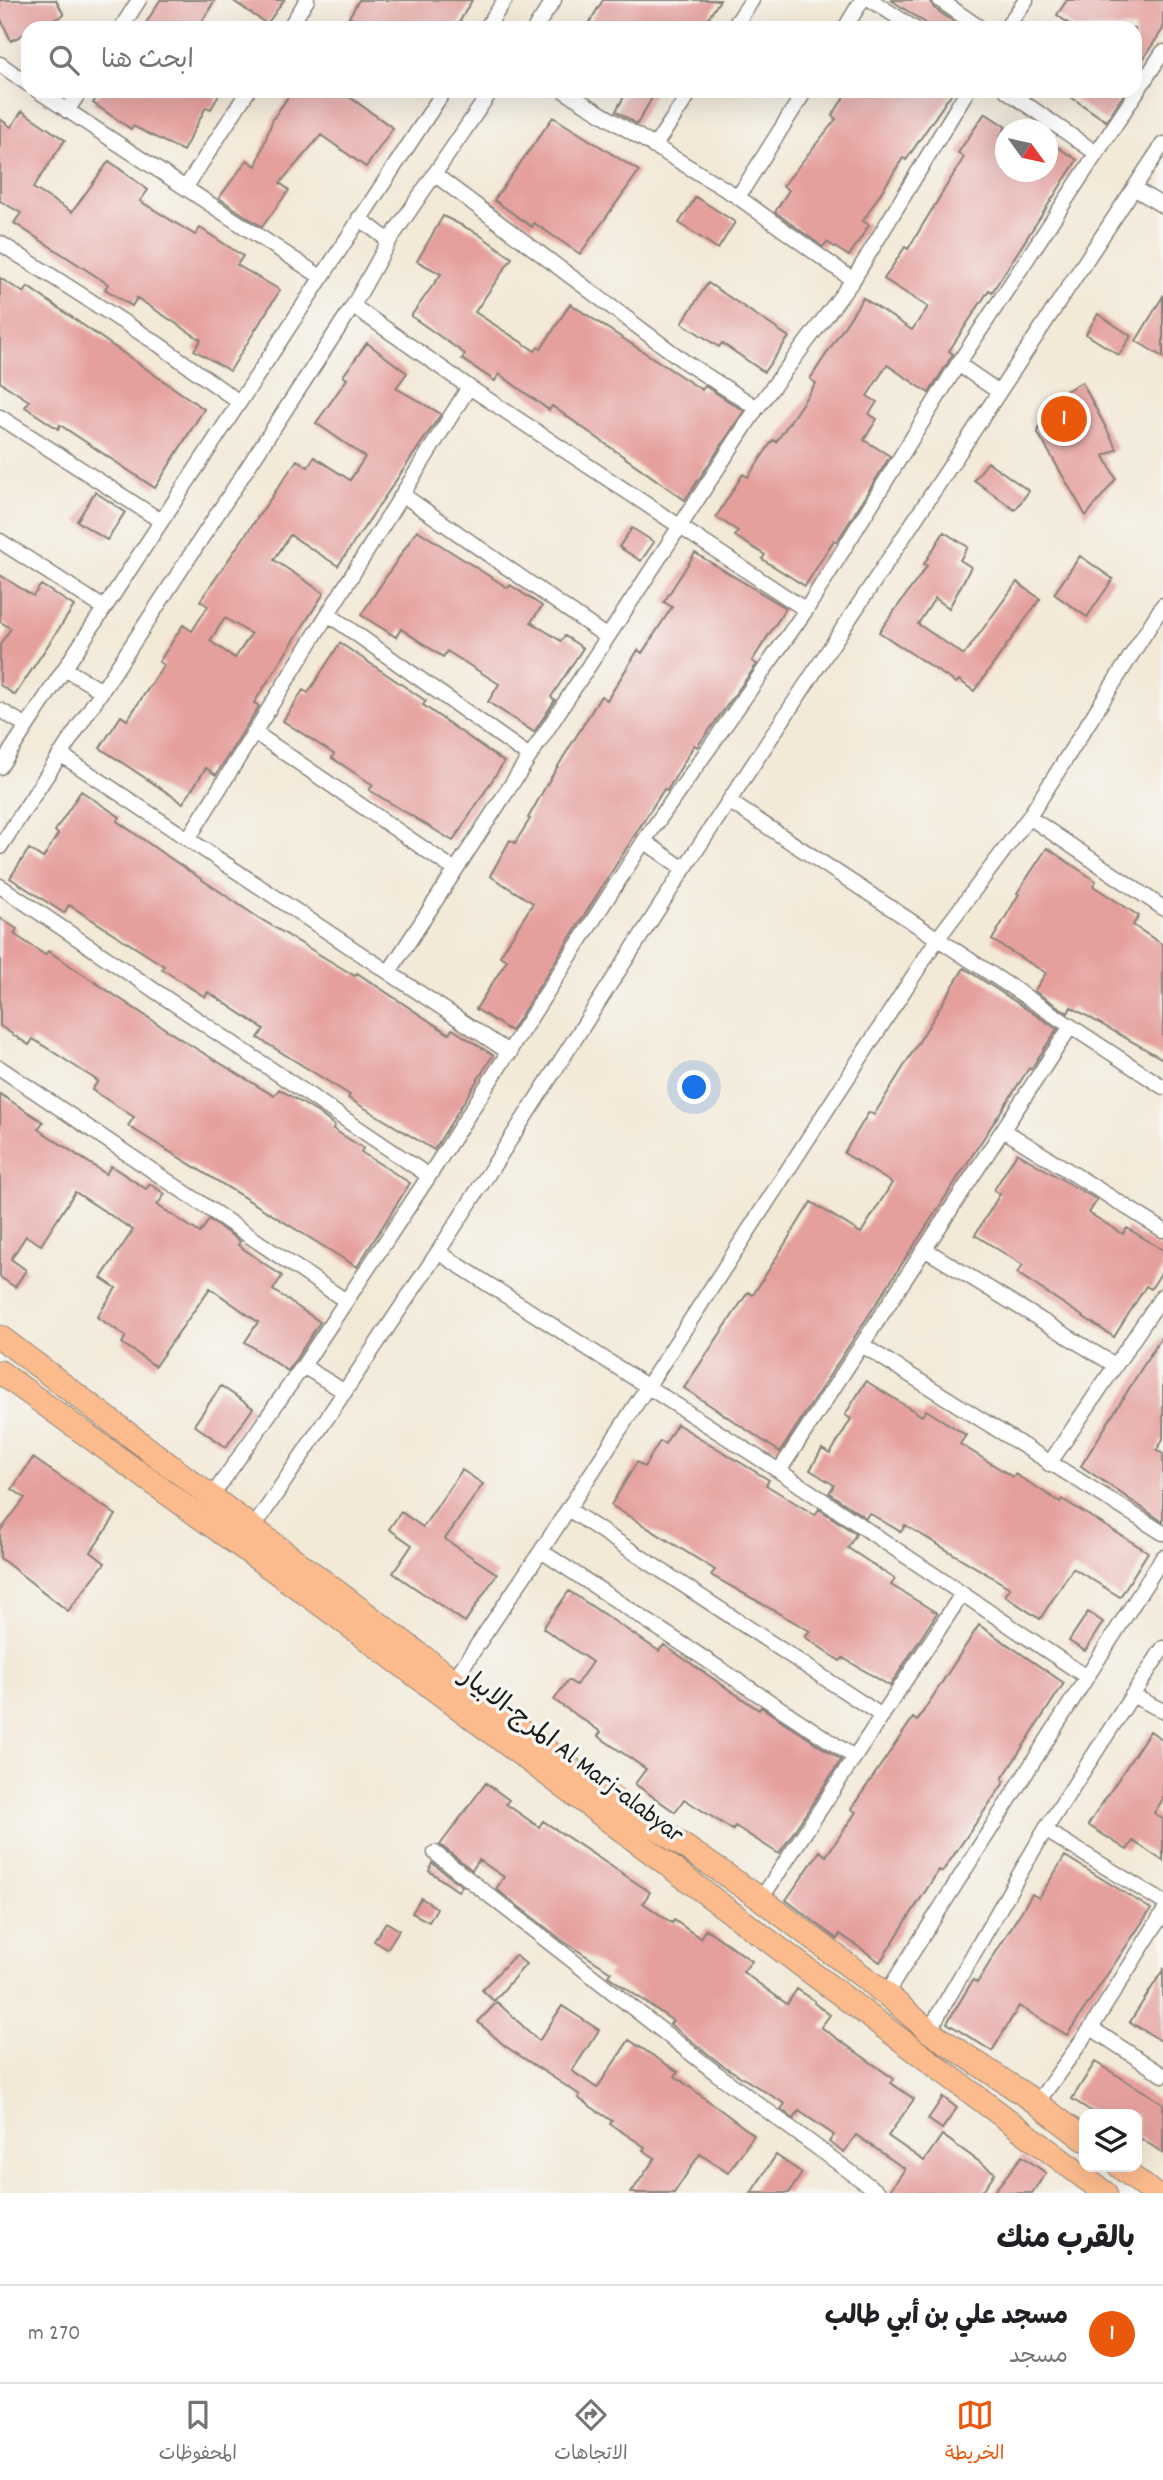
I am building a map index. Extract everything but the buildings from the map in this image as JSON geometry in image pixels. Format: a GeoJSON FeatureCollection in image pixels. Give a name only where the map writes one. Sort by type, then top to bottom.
{"type":"FeatureCollection","features":[{"type":"Feature","properties":{"kind":"main road","name":"المرج-الابيار Al Marj-alabyar"},"geometry":{"type":"LineString","coordinates":[[0,1337],[574,1771],[761,1899],[886,1994],[929,2031],[1037,2103],[1079,2135]]}},
{"type":"Feature","properties":{"kind":"main road","name":"المرج-الابيار Al Marj-alabyar"},"geometry":{"type":"LineString","coordinates":[[0,1372],[331,1612],[1105,2193]]}},
{"type":"Feature","properties":{"kind":"main road"},"geometry":{"type":"LineString","coordinates":[[1126,2172],[1153,2193]]}},
{"type":"Feature","properties":{"kind":"street"},"geometry":{"type":"LineString","coordinates":[[126,21],[139,0]]}},
{"type":"Feature","properties":{"kind":"street"},"geometry":{"type":"LineString","coordinates":[[294,21],[307,0]]}},
{"type":"Feature","properties":{"kind":"street"},"geometry":{"type":"LineString","coordinates":[[491,21],[505,0]]}},
{"type":"Feature","properties":{"kind":"street"},"geometry":{"type":"LineString","coordinates":[[540,21],[554,0]]}},
{"type":"Feature","properties":{"kind":"street"},"geometry":{"type":"LineString","coordinates":[[738,21],[752,0]]}},
{"type":"Feature","properties":{"kind":"street"},"geometry":{"type":"LineString","coordinates":[[849,21],[862,0]]}},
{"type":"Feature","properties":{"kind":"street"},"geometry":{"type":"LineString","coordinates":[[871,0],[903,21]]}},
{"type":"Feature","properties":{"kind":"street"},"geometry":{"type":"LineString","coordinates":[[940,0],[970,21]]}},
{"type":"Feature","properties":{"kind":"street"},"geometry":{"type":"LineString","coordinates":[[1011,21],[1026,0]]}},
{"type":"Feature","properties":{"kind":"street"},"geometry":{"type":"LineString","coordinates":[[1142,84],[1163,52]]}},
{"type":"Feature","properties":{"kind":"street"},"geometry":{"type":"LineString","coordinates":[[0,64],[21,79]]}},
{"type":"Feature","properties":{"kind":"street"},"geometry":{"type":"LineString","coordinates":[[48,98],[321,277]]}},
{"type":"Feature","properties":{"kind":"street"},"geometry":{"type":"LineString","coordinates":[[67,111],[75,98]]}},
{"type":"Feature","properties":{"kind":"street"},"geometry":{"type":"LineString","coordinates":[[186,187],[243,98]]}},
{"type":"Feature","properties":{"kind":"street"},"geometry":{"type":"LineString","coordinates":[[0,767],[439,98]]}},
{"type":"Feature","properties":{"kind":"street"},"geometry":{"type":"LineString","coordinates":[[0,847],[353,306],[389,241],[486,98]]}},
{"type":"Feature","properties":{"kind":"street"},"geometry":{"type":"LineString","coordinates":[[575,98],[738,197],[853,279]]}},
{"type":"Feature","properties":{"kind":"street"},"geometry":{"type":"LineString","coordinates":[[654,146],[686,98]]}},
{"type":"Feature","properties":{"kind":"street"},"geometry":{"type":"LineString","coordinates":[[738,197],[801,98]]}},
{"type":"Feature","properties":{"kind":"street"},"geometry":{"type":"LineString","coordinates":[[389,972],[757,408],[853,279],[963,98]]}},
{"type":"Feature","properties":{"kind":"street"},"geometry":{"type":"LineString","coordinates":[[1017,98],[1096,153]]}},
{"type":"Feature","properties":{"kind":"street"},"geometry":{"type":"LineString","coordinates":[[212,1496],[303,1366],[429,1176],[644,841],[806,610],[958,364],[1132,98]]}},
{"type":"Feature","properties":{"kind":"street"},"geometry":{"type":"LineString","coordinates":[[254,1527],[438,1252],[684,869],[1163,144]]}},
{"type":"Feature","properties":{"kind":"street"},"geometry":{"type":"LineString","coordinates":[[434,174],[685,362],[757,408]]}},
{"type":"Feature","properties":{"kind":"street"},"geometry":{"type":"LineString","coordinates":[[1134,188],[1163,206]]}},
{"type":"Feature","properties":{"kind":"street"},"geometry":{"type":"LineString","coordinates":[[359,218],[389,241]]}},
{"type":"Feature","properties":{"kind":"street"},"geometry":{"type":"LineString","coordinates":[[0,243],[158,344],[239,402]]}},
{"type":"Feature","properties":{"kind":"street"},"geometry":{"type":"LineString","coordinates":[[353,306],[469,387],[806,610]]}},
{"type":"Feature","properties":{"kind":"street"},"geometry":{"type":"LineString","coordinates":[[958,364],[999,392]]}},
{"type":"Feature","properties":{"kind":"street"},"geometry":{"type":"LineString","coordinates":[[187,839],[469,387]]}},
{"type":"Feature","properties":{"kind":"street"},"geometry":{"type":"LineString","coordinates":[[0,416],[162,521]]}},
{"type":"Feature","properties":{"kind":"street"},"geometry":{"type":"LineString","coordinates":[[402,495],[607,637]]}},
{"type":"Feature","properties":{"kind":"street"},"geometry":{"type":"LineString","coordinates":[[0,541],[104,608]]}},
{"type":"Feature","properties":{"kind":"street"},"geometry":{"type":"LineString","coordinates":[[453,1681],[541,1551],[937,938],[1029,817],[1163,605]]}},
{"type":"Feature","properties":{"kind":"street"},"geometry":{"type":"LineString","coordinates":[[328,614],[529,756]]}},
{"type":"Feature","properties":{"kind":"street"},"geometry":{"type":"LineString","coordinates":[[65,669],[102,691]]}},
{"type":"Feature","properties":{"kind":"street"},"geometry":{"type":"LineString","coordinates":[[0,710],[27,726]]}},
{"type":"Feature","properties":{"kind":"street"},"geometry":{"type":"LineString","coordinates":[[254,732],[456,870]]}},
{"type":"Feature","properties":{"kind":"street"},"geometry":{"type":"LineString","coordinates":[[60,754],[510,1053]]}},
{"type":"Feature","properties":{"kind":"street"},"geometry":{"type":"LineString","coordinates":[[730,802],[1163,1087]]}},
{"type":"Feature","properties":{"kind":"street"},"geometry":{"type":"LineString","coordinates":[[1029,817],[1163,908]]}},
{"type":"Feature","properties":{"kind":"street"},"geometry":{"type":"LineString","coordinates":[[644,841],[684,869]]}},
{"type":"Feature","properties":{"kind":"street"},"geometry":{"type":"LineString","coordinates":[[0,886],[429,1176]]}},
{"type":"Feature","properties":{"kind":"street"},"geometry":{"type":"LineString","coordinates":[[779,1471],[1005,1131],[1071,1026]]}},
{"type":"Feature","properties":{"kind":"street"},"geometry":{"type":"LineString","coordinates":[[0,1068],[346,1301]]}},
{"type":"Feature","properties":{"kind":"street"},"geometry":{"type":"LineString","coordinates":[[1005,1131],[1163,1230]]}},
{"type":"Feature","properties":{"kind":"street"},"geometry":{"type":"LineString","coordinates":[[926,1250],[1113,1364]]}},
{"type":"Feature","properties":{"kind":"street"},"geometry":{"type":"LineString","coordinates":[[438,1252],[647,1384],[1085,1676]]}},
{"type":"Feature","properties":{"kind":"street"},"geometry":{"type":"LineString","coordinates":[[1049,1464],[1113,1364],[1163,1295]]}},
{"type":"Feature","properties":{"kind":"street"},"geometry":{"type":"LineString","coordinates":[[862,1345],[1163,1533]]}},
{"type":"Feature","properties":{"kind":"street"},"geometry":{"type":"LineString","coordinates":[[303,1366],[345,1392]]}},
{"type":"Feature","properties":{"kind":"street"},"geometry":{"type":"LineString","coordinates":[[568,1509],[882,1716]]}},
{"type":"Feature","properties":{"kind":"street"},"geometry":{"type":"LineString","coordinates":[[541,1551],[854,1757]]}},
{"type":"Feature","properties":{"kind":"street"},"geometry":{"type":"LineString","coordinates":[[886,1994],[1085,1676],[1163,1557]]}},
{"type":"Feature","properties":{"kind":"street"},"geometry":{"type":"LineString","coordinates":[[761,1899],[962,1594]]}},
{"type":"Feature","properties":{"kind":"street"},"geometry":{"type":"LineString","coordinates":[[929,2031],[1045,1830],[1163,1648]]}},
{"type":"Feature","properties":{"kind":"street"},"geometry":{"type":"LineString","coordinates":[[1132,1695],[1163,1712]]}},
{"type":"Feature","properties":{"kind":"street"},"geometry":{"type":"LineString","coordinates":[[1045,1830],[1163,1902]]}},
{"type":"Feature","properties":{"kind":"street"},"geometry":{"type":"LineString","coordinates":[[435,1853],[706,2064],[879,2193]]}},
{"type":"Feature","properties":{"kind":"street"},"geometry":{"type":"LineString","coordinates":[[1037,2103],[1091,2028],[1163,1913]]}},
{"type":"Feature","properties":{"kind":"street"},"geometry":{"type":"LineString","coordinates":[[1091,2028],[1163,2075]]}},
{"type":"Feature","properties":{"kind":"place","name":"مسجد علي بن أبي طالب"},"geometry":{"type":"Point","coordinates":[1064,419]}}]}
